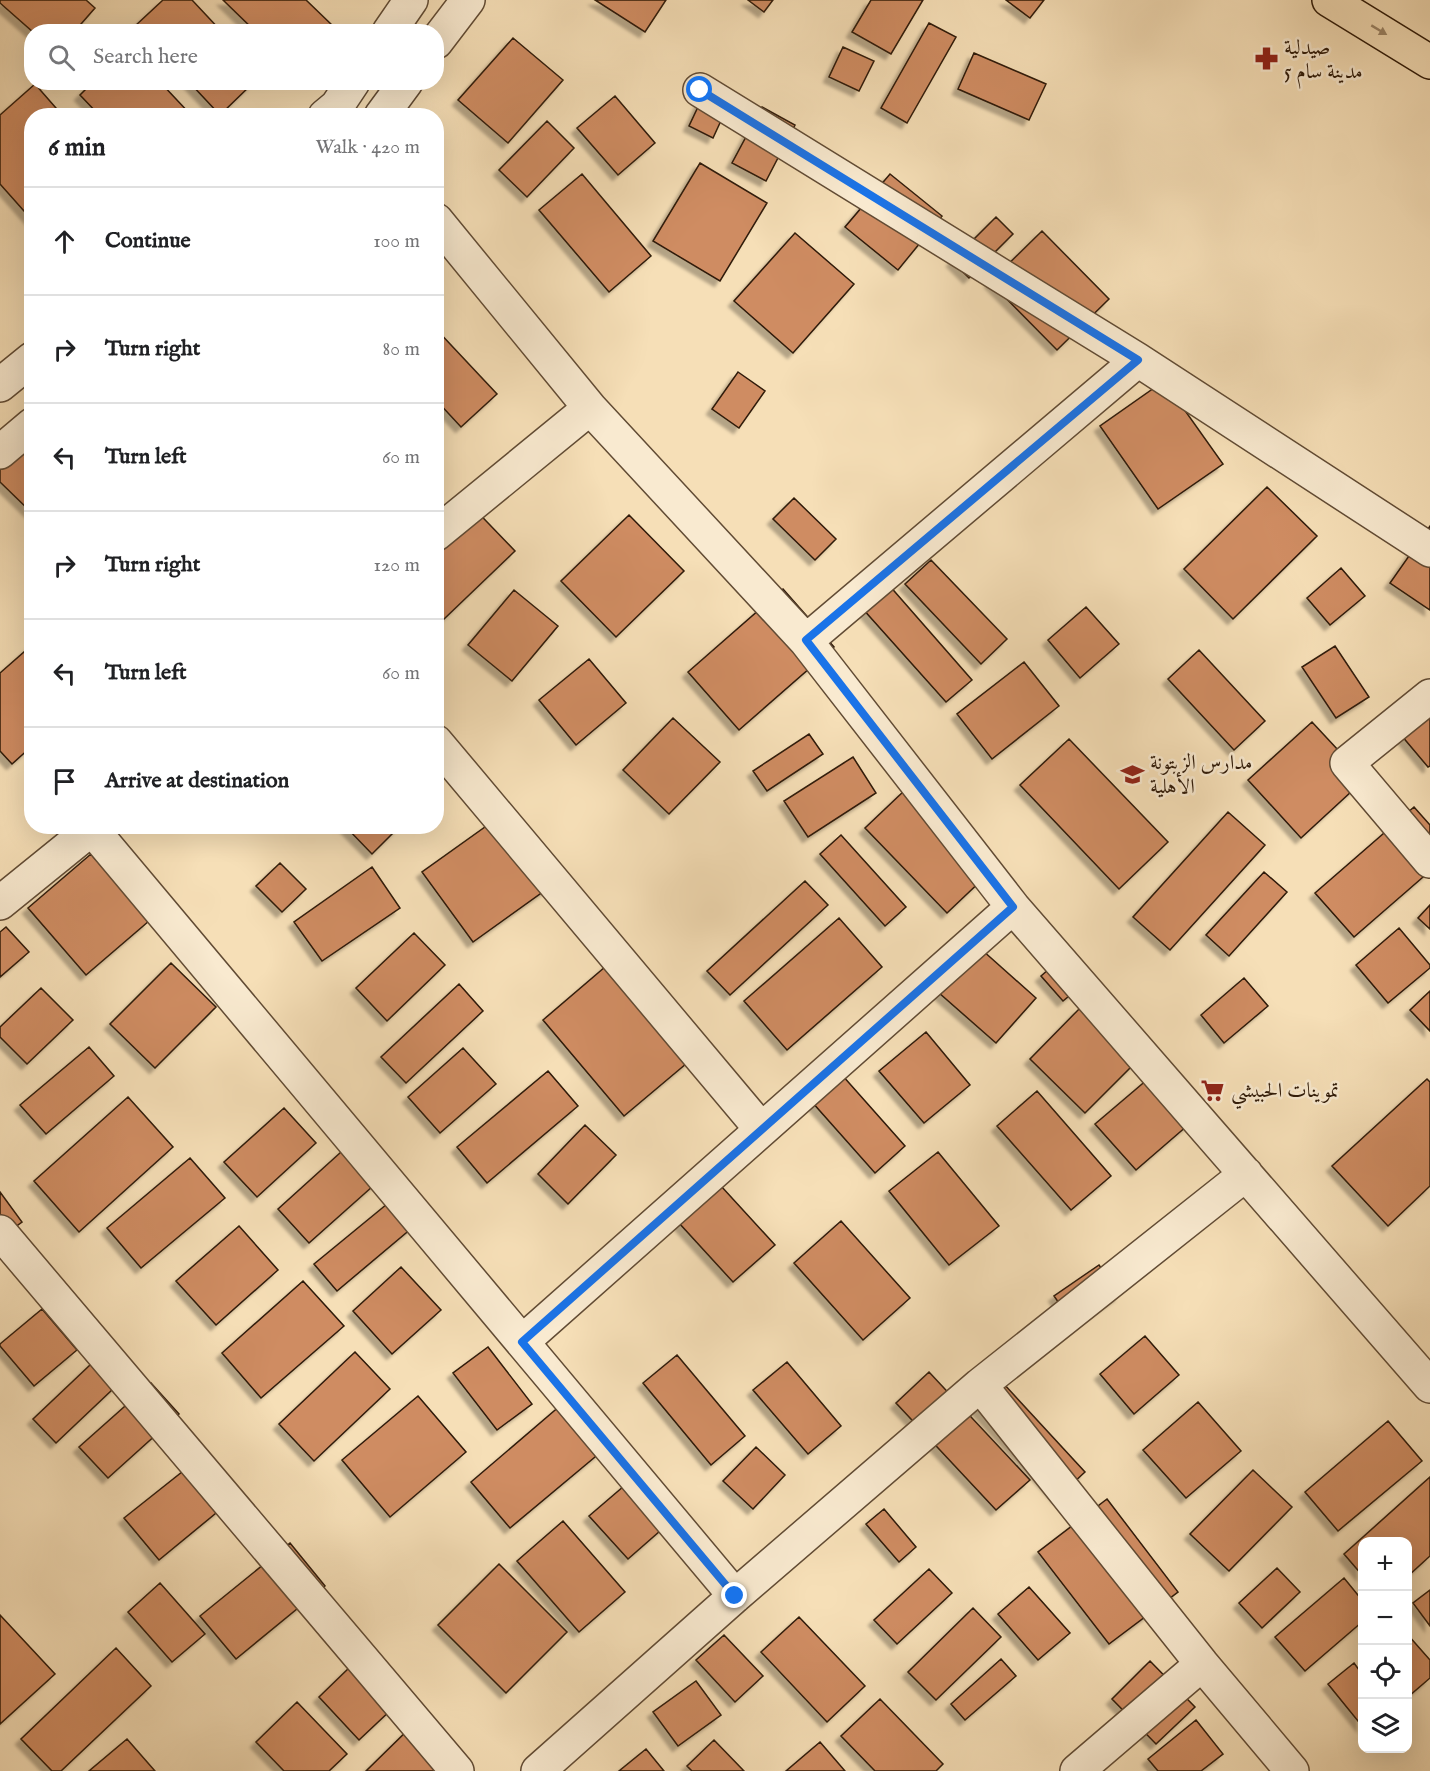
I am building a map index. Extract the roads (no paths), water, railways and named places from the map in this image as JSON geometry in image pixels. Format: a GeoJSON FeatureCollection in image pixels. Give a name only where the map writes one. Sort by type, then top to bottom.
{"type":"FeatureCollection","features":[{"type":"Feature","properties":{"kind":"main road"},"geometry":{"type":"LineString","coordinates":[[1329,0],[1430,62]]}},
{"type":"Feature","properties":{"kind":"street"},"geometry":{"type":"LineString","coordinates":[[394,24],[411,0]]}},
{"type":"Feature","properties":{"kind":"street"},"geometry":{"type":"LineString","coordinates":[[444,32],[468,0]]}},
{"type":"Feature","properties":{"kind":"street"},"geometry":{"type":"LineString","coordinates":[[387,108],[400,90]]}},
{"type":"Feature","properties":{"kind":"street"},"geometry":{"type":"LineString","coordinates":[[700,90],[1138,360],[1430,550]]}},
{"type":"Feature","properties":{"kind":"street"},"geometry":{"type":"LineString","coordinates":[[444,230],[590,408],[806,640],[1013,907],[1430,1386]]}},
{"type":"Feature","properties":{"kind":"street"},"geometry":{"type":"LineString","coordinates":[[806,640],[1138,360]]}},
{"type":"Feature","properties":{"kind":"street"},"geometry":{"type":"LineString","coordinates":[[0,385],[24,366]]}},
{"type":"Feature","properties":{"kind":"street"},"geometry":{"type":"LineString","coordinates":[[444,527],[590,408]]}},
{"type":"Feature","properties":{"kind":"street"},"geometry":{"type":"LineString","coordinates":[[0,452],[24,431]]}},
{"type":"Feature","properties":{"kind":"street"},"geometry":{"type":"LineString","coordinates":[[1430,696],[1347,762],[1430,861]]}},
{"type":"Feature","properties":{"kind":"street"},"geometry":{"type":"LineString","coordinates":[[444,752],[761,1129]]}},
{"type":"Feature","properties":{"kind":"street"},"geometry":{"type":"LineString","coordinates":[[0,903],[86,834]]}},
{"type":"Feature","properties":{"kind":"street"},"geometry":{"type":"LineString","coordinates":[[99,834],[735,1596]]}},
{"type":"Feature","properties":{"kind":"street"},"geometry":{"type":"LineString","coordinates":[[522,1342],[1013,907]]}},
{"type":"Feature","properties":{"kind":"street"},"geometry":{"type":"LineString","coordinates":[[538,1771],[735,1596],[980,1384],[1246,1174]]}},
{"type":"Feature","properties":{"kind":"street"},"geometry":{"type":"LineString","coordinates":[[0,1232],[457,1771]]}},
{"type":"Feature","properties":{"kind":"street"},"geometry":{"type":"LineString","coordinates":[[980,1384],[1202,1664],[1292,1771]]}},
{"type":"Feature","properties":{"kind":"street"},"geometry":{"type":"LineString","coordinates":[[1077,1771],[1202,1664]]}},
{"type":"Feature","properties":{"kind":"place","name":"صيدلية مدينة سام 5"},"geometry":{"type":"Point","coordinates":[1266,59]}},
{"type":"Feature","properties":{"kind":"place","name":"مدارس الزيتونة الأهلية"},"geometry":{"type":"Point","coordinates":[1132,774]}},
{"type":"Feature","properties":{"kind":"place","name":"تموينات الحبيشي"},"geometry":{"type":"Point","coordinates":[1213,1090]}}]}
